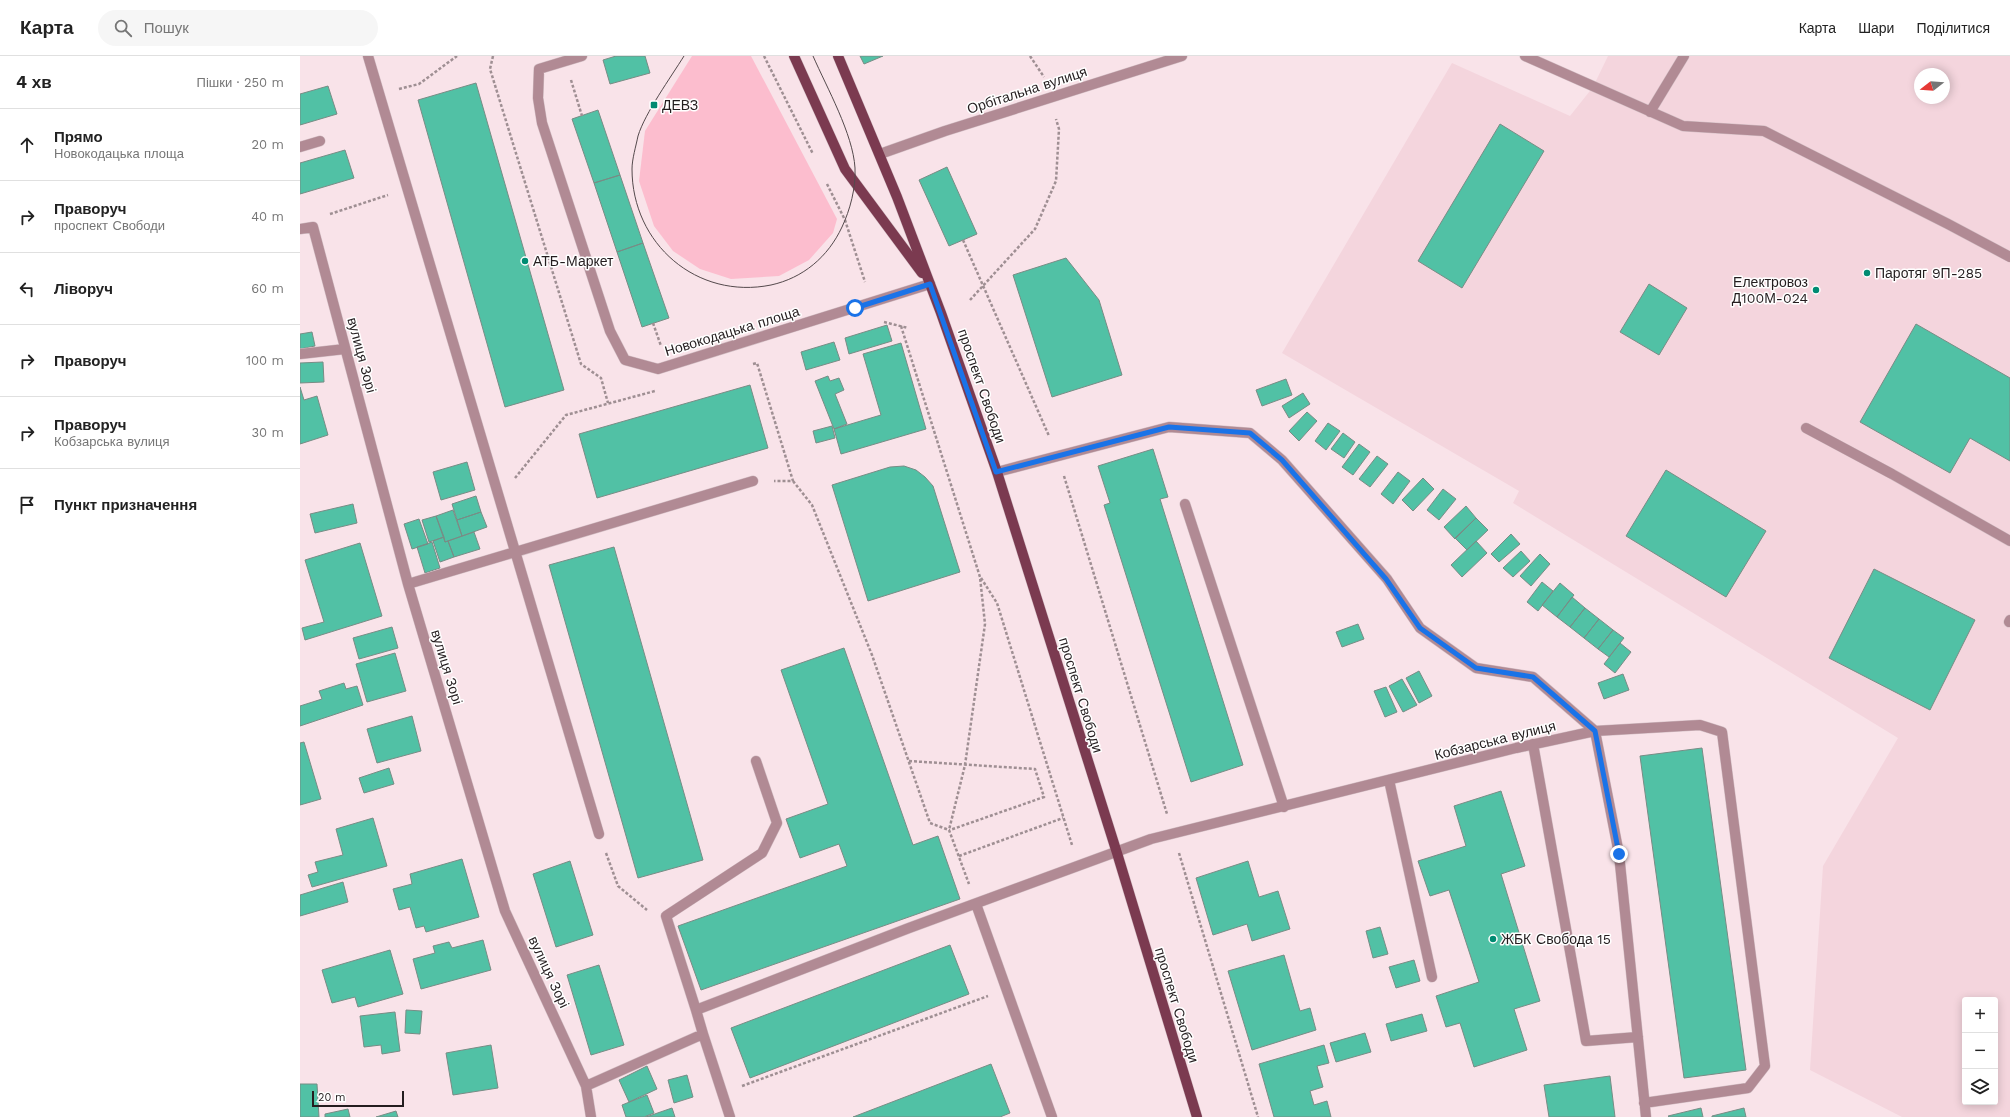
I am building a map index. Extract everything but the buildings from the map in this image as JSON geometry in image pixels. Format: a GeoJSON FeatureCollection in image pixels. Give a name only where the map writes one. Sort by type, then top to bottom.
{"type":"FeatureCollection","features":[{"type":"Feature","properties":{"kind":"main road","name":"проспект Свободи"},"geometry":{"type":"LineString","coordinates":[[794,56],[845,169],[930,284]]}},
{"type":"Feature","properties":{"kind":"main road","name":"проспект Свободи"},"geometry":{"type":"LineString","coordinates":[[838,56],[880,154],[930,284],[996,472],[1117,853],[1197,1117]]}},
{"type":"Feature","properties":{"kind":"street"},"geometry":{"type":"LineString","coordinates":[[368,56],[599,834]]}},
{"type":"Feature","properties":{"kind":"street","name":"Новокодацька площа"},"geometry":{"type":"LineString","coordinates":[[582,56],[539,69],[538,98],[542,122],[610,331],[625,360],[658,369],[930,284]]}},
{"type":"Feature","properties":{"kind":"street","name":"Орбітальна вулиця"},"geometry":{"type":"LineString","coordinates":[[880,154],[1182,56]]}},
{"type":"Feature","properties":{"kind":"street"},"geometry":{"type":"LineString","coordinates":[[1525,56],[1683,126],[1764,131],[2010,257]]}},
{"type":"Feature","properties":{"kind":"street"},"geometry":{"type":"LineString","coordinates":[[1650,112],[1684,56]]}},
{"type":"Feature","properties":{"kind":"street"},"geometry":{"type":"LineString","coordinates":[[300,147],[320,141]]}},
{"type":"Feature","properties":{"kind":"street"},"geometry":{"type":"LineString","coordinates":[[300,229],[314,227]]}},
{"type":"Feature","properties":{"kind":"street","name":"вулиця Зорі"},"geometry":{"type":"LineString","coordinates":[[314,227],[408,584],[505,911],[586,1086],[591,1117]]}},
{"type":"Feature","properties":{"kind":"street"},"geometry":{"type":"LineString","coordinates":[[300,354],[346,349]]}},
{"type":"Feature","properties":{"kind":"street"},"geometry":{"type":"LineString","coordinates":[[996,472],[1169,427],[1250,433],[1282,460],[1366,555],[1386,579],[1420,628],[1476,668],[1533,677],[1595,731],[1619,854],[1646,1117]]}},
{"type":"Feature","properties":{"kind":"street"},"geometry":{"type":"LineString","coordinates":[[1806,428],[1892,474],[2010,541]]}},
{"type":"Feature","properties":{"kind":"street"},"geometry":{"type":"LineString","coordinates":[[408,584],[753,480]]}},
{"type":"Feature","properties":{"kind":"street"},"geometry":{"type":"LineString","coordinates":[[1185,504],[1284,806]]}},
{"type":"Feature","properties":{"kind":"street","name":"Кобзарська вулиця"},"geometry":{"type":"LineString","coordinates":[[696,1010],[1151,839],[1533,744],[1595,731],[1700,725],[1722,732],[1765,1066],[1748,1088],[1644,1103]]}},
{"type":"Feature","properties":{"kind":"street"},"geometry":{"type":"LineString","coordinates":[[1533,744],[1586,1041],[1638,1037]]}},
{"type":"Feature","properties":{"kind":"street"},"geometry":{"type":"LineString","coordinates":[[730,1117],[666,916],[762,853],[777,823],[756,761]]}},
{"type":"Feature","properties":{"kind":"street"},"geometry":{"type":"LineString","coordinates":[[1389,780],[1432,976]]}},
{"type":"Feature","properties":{"kind":"street"},"geometry":{"type":"LineString","coordinates":[[976,904],[1052,1117]]}},
{"type":"Feature","properties":{"kind":"street"},"geometry":{"type":"LineString","coordinates":[[586,1086],[703,1034]]}},
{"type":"Feature","properties":{"kind":"path"},"geometry":{"type":"LineString","coordinates":[[379,95],[419,84],[457,56]]}},
{"type":"Feature","properties":{"kind":"path"},"geometry":{"type":"LineString","coordinates":[[493,56],[490,70],[581,364],[601,378],[608,403]]}},
{"type":"Feature","properties":{"kind":"path"},"geometry":{"type":"LineString","coordinates":[[764,56],[814,156]]}},
{"type":"Feature","properties":{"kind":"path"},"geometry":{"type":"LineString","coordinates":[[970,300],[1035,229],[1056,181],[1059,129],[1045,78],[1030,56]]}},
{"type":"Feature","properties":{"kind":"path"},"geometry":{"type":"LineString","coordinates":[[565,61],[582,116]]}},
{"type":"Feature","properties":{"kind":"path"},"geometry":{"type":"LineString","coordinates":[[824,177],[845,220],[860,269],[873,302]]}},
{"type":"Feature","properties":{"kind":"path"},"geometry":{"type":"LineString","coordinates":[[314,227],[326,215],[408,189]]}},
{"type":"Feature","properties":{"kind":"path"},"geometry":{"type":"LineString","coordinates":[[963,240],[1058,456],[1258,1117]]}},
{"type":"Feature","properties":{"kind":"path"},"geometry":{"type":"LineString","coordinates":[[901,326],[980,577],[985,624],[965,765],[949,830],[976,904]]}},
{"type":"Feature","properties":{"kind":"path"},"geometry":{"type":"LineString","coordinates":[[749,365],[757,363],[793,480],[812,505],[872,655],[930,823],[949,830],[1044,797],[1035,769],[909,761]]}},
{"type":"Feature","properties":{"kind":"path"},"geometry":{"type":"LineString","coordinates":[[499,498],[566,415],[600,406]]}},
{"type":"Feature","properties":{"kind":"path"},"geometry":{"type":"LineString","coordinates":[[753,480],[793,480]]}},
{"type":"Feature","properties":{"kind":"path"},"geometry":{"type":"LineString","coordinates":[[980,577],[997,603],[1078,867]]}},
{"type":"Feature","properties":{"kind":"path"},"geometry":{"type":"LineString","coordinates":[[959,856],[1063,818]]}},
{"type":"Feature","properties":{"kind":"path"},"geometry":{"type":"LineString","coordinates":[[599,834],[618,886],[646,909],[666,916]]}},
{"type":"Feature","properties":{"kind":"path"},"geometry":{"type":"LineString","coordinates":[[722,1093],[1007,989]]}},
{"type":"Feature","properties":{"kind":"shaded area"},"geometry":{"type":"Polygon","coordinates":[[[692,56],[751,56],[837,219],[833,233],[809,260],[779,276],[731,279],[700,269],[673,251],[654,226],[639,181],[645,131],[692,56]]]}},
{"type":"Feature","properties":{"kind":"shaded area"},"geometry":{"type":"Polygon","coordinates":[[[1608,56],[2010,56],[2010,1117],[1902,1117],[1810,1070],[1823,866],[1898,738],[1513,503],[1519,491],[1282,353],[1452,63],[1570,116],[1593,87],[1608,56]]]}},
{"type":"Feature","properties":{"kind":"tram line"},"geometry":{"type":"LineString","coordinates":[[684,56],[652,106],[641,127],[632,165],[635,196],[643,221],[656,243],[674,261],[694,275],[718,284],[744,287],[771,285],[783,282],[813,265],[830,248],[842,227],[850,206],[855,176],[850,141],[845,126],[813,56]]}},
{"type":"Feature","properties":{"kind":"place","name":"ДЕВЗ"},"geometry":{"type":"Point","coordinates":[654,105]}},
{"type":"Feature","properties":{"kind":"place","name":"АТБ-Маркет"},"geometry":{"type":"Point","coordinates":[525,261]}},
{"type":"Feature","properties":{"kind":"place","name":"Паротяг 9П-285"},"geometry":{"type":"Point","coordinates":[1867,273]}},
{"type":"Feature","properties":{"kind":"place","name":"Електровоз Д100М-024"},"geometry":{"type":"Point","coordinates":[1816,290]}},
{"type":"Feature","properties":{"kind":"place","name":"ЖБК Свобода 15"},"geometry":{"type":"Point","coordinates":[1493,939]}},
{"type":"Feature","properties":{"kind":"route"},"geometry":{"type":"LineString","coordinates":[[855,308],[930,284],[996,472],[1169,427],[1250,433],[1282,460],[1386,579],[1420,628],[1476,668],[1533,677],[1595,731],[1619,854]]}}]}
